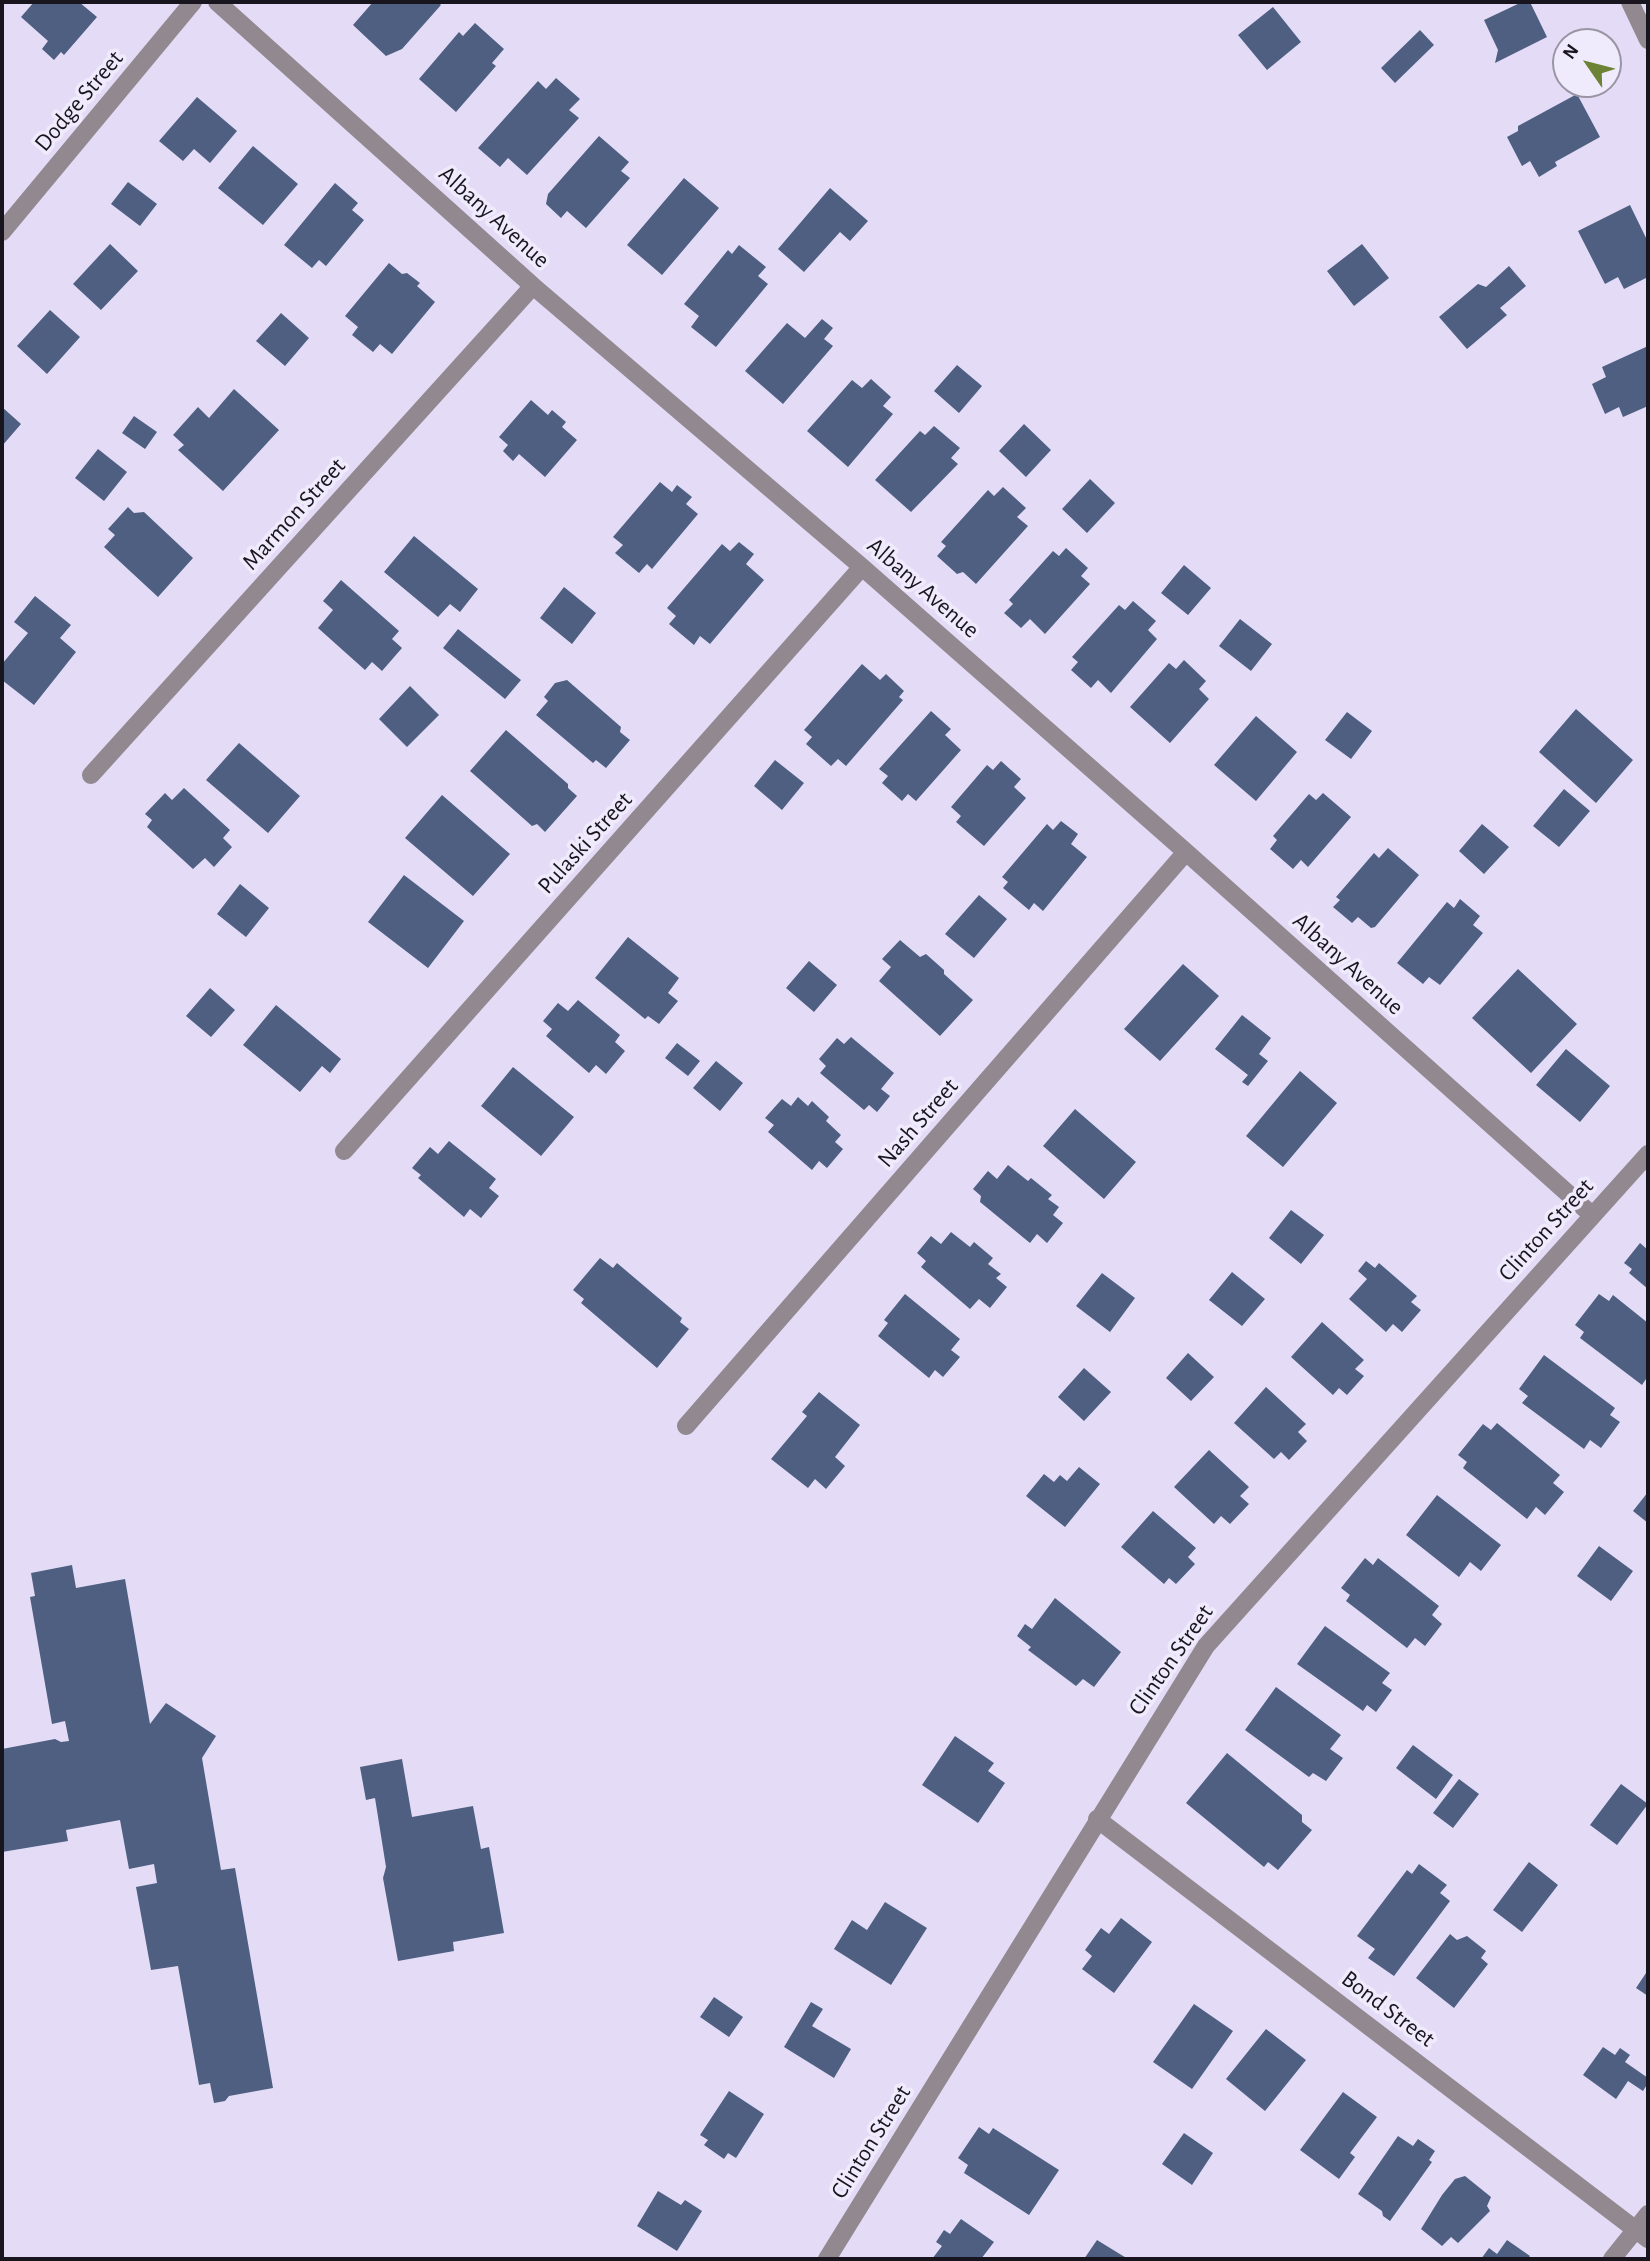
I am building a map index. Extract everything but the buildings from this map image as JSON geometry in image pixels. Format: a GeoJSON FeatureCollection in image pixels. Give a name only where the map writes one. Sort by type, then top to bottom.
{"type":"FeatureCollection","features":[{"type":"Feature","properties":{"kind":"street","name":"Dodge Street"},"geometry":{"type":"LineString","coordinates":[[2,232],[193,2]]}},
{"type":"Feature","properties":{"kind":"street","name":"Albany Avenue"},"geometry":{"type":"LineString","coordinates":[[218,2],[533,286],[862,567],[1592,1215]]}},
{"type":"Feature","properties":{"kind":"street"},"geometry":{"type":"LineString","coordinates":[[1630,2],[1648,40]]}},
{"type":"Feature","properties":{"kind":"street","name":"Marmon Street"},"geometry":{"type":"LineString","coordinates":[[91,775],[533,286]]}},
{"type":"Feature","properties":{"kind":"street","name":"Pulaski Street"},"geometry":{"type":"LineString","coordinates":[[344,1151],[862,567]]}},
{"type":"Feature","properties":{"kind":"street","name":"Nash Street"},"geometry":{"type":"LineString","coordinates":[[686,1426],[1186,852]]}},
{"type":"Feature","properties":{"kind":"street","name":"Clinton Street"},"geometry":{"type":"LineString","coordinates":[[827,2259],[1189,1670],[1217,1630],[1648,1154]]}},
{"type":"Feature","properties":{"kind":"street","name":"Bond Street"},"geometry":{"type":"LineString","coordinates":[[1097,1819],[1642,2234]]}},
{"type":"Feature","properties":{"kind":"street"},"geometry":{"type":"LineString","coordinates":[[1612,2259],[1642,2234],[1648,2214]]}}]}
